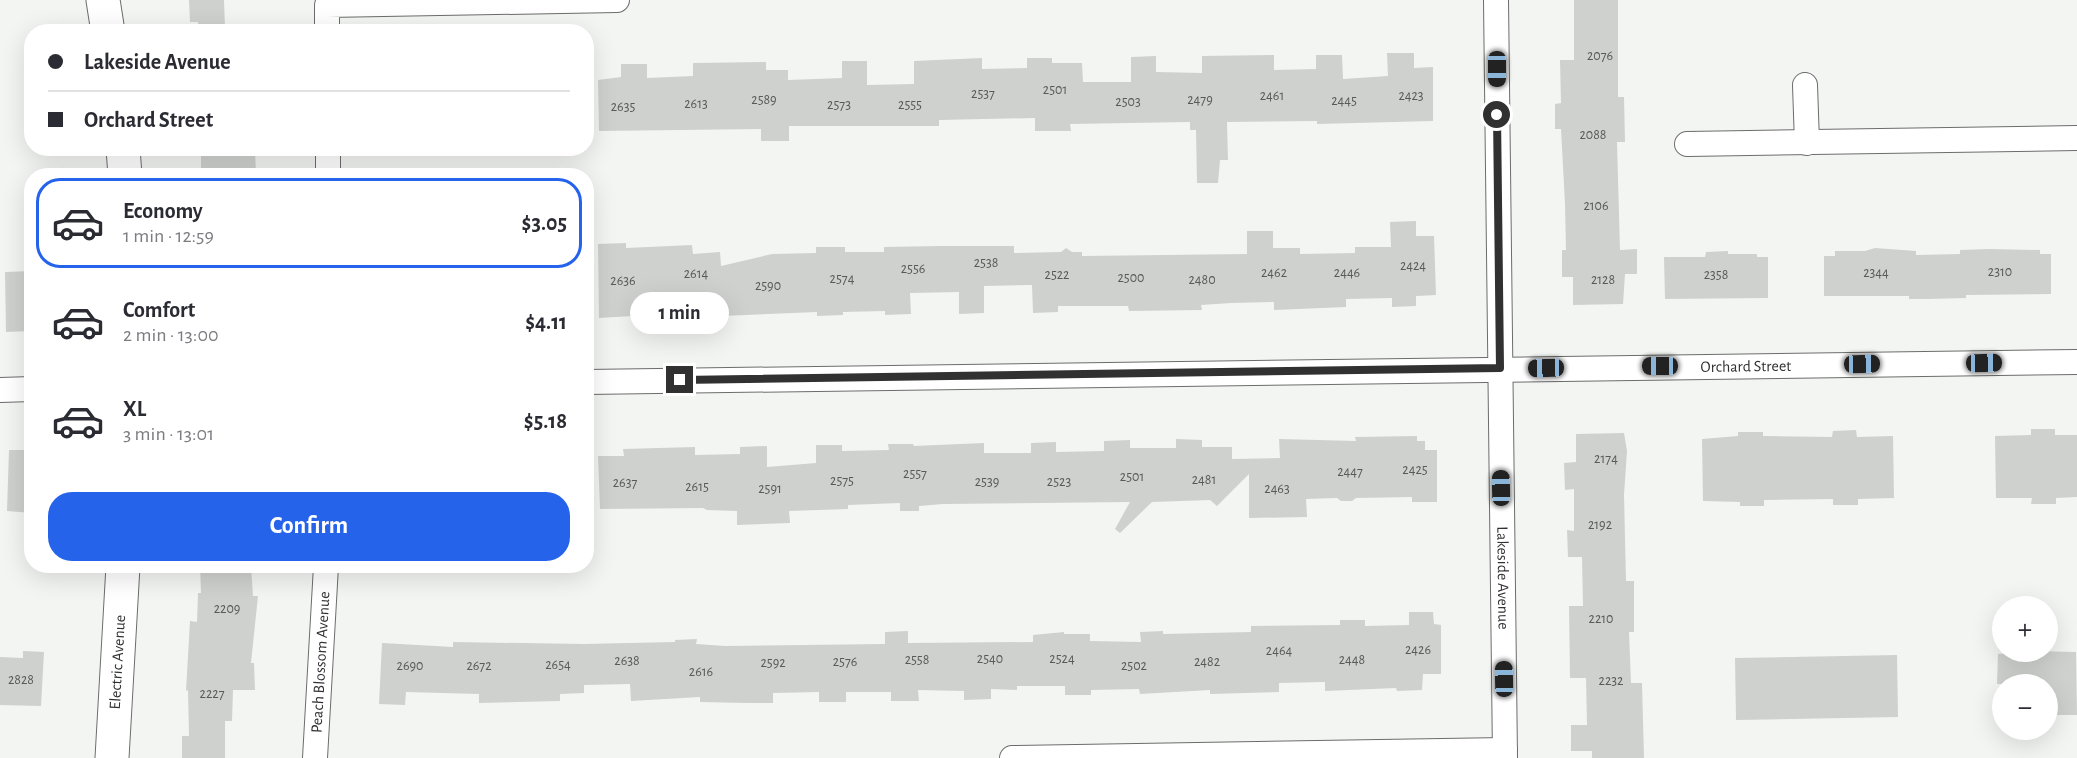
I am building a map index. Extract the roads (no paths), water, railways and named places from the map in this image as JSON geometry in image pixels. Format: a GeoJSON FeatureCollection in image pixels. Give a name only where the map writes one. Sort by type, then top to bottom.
{"type":"FeatureCollection","features":[{"type":"Feature","properties":{"kind":"street"},"geometry":{"type":"LineString","coordinates":[[103,0],[107,24]]}},
{"type":"Feature","properties":{"kind":"street"},"geometry":{"type":"LineString","coordinates":[[327,24],[327,5],[617,0]]}},
{"type":"Feature","properties":{"kind":"street","name":"Lakeside Avenue"},"geometry":{"type":"LineString","coordinates":[[1496,0],[1505,754]]}},
{"type":"Feature","properties":{"kind":"street"},"geometry":{"type":"LineString","coordinates":[[1805,85],[1807,143]]}},
{"type":"Feature","properties":{"kind":"street"},"geometry":{"type":"LineString","coordinates":[[1687,144],[2077,138]]}},
{"type":"Feature","properties":{"kind":"street","name":"Orchard Street"},"geometry":{"type":"LineString","coordinates":[[594,382],[2077,362]]}},
{"type":"Feature","properties":{"kind":"street"},"geometry":{"type":"LineString","coordinates":[[0,390],[24,389]]}},
{"type":"Feature","properties":{"kind":"street","name":"Electric Avenue"},"geometry":{"type":"LineString","coordinates":[[112,758],[123,573]]}},
{"type":"Feature","properties":{"kind":"street","name":"Peach Blossom Avenue"},"geometry":{"type":"LineString","coordinates":[[315,758],[326,573]]}},
{"type":"Feature","properties":{"kind":"street"},"geometry":{"type":"LineString","coordinates":[[1012,758],[1505,754]]}}]}
